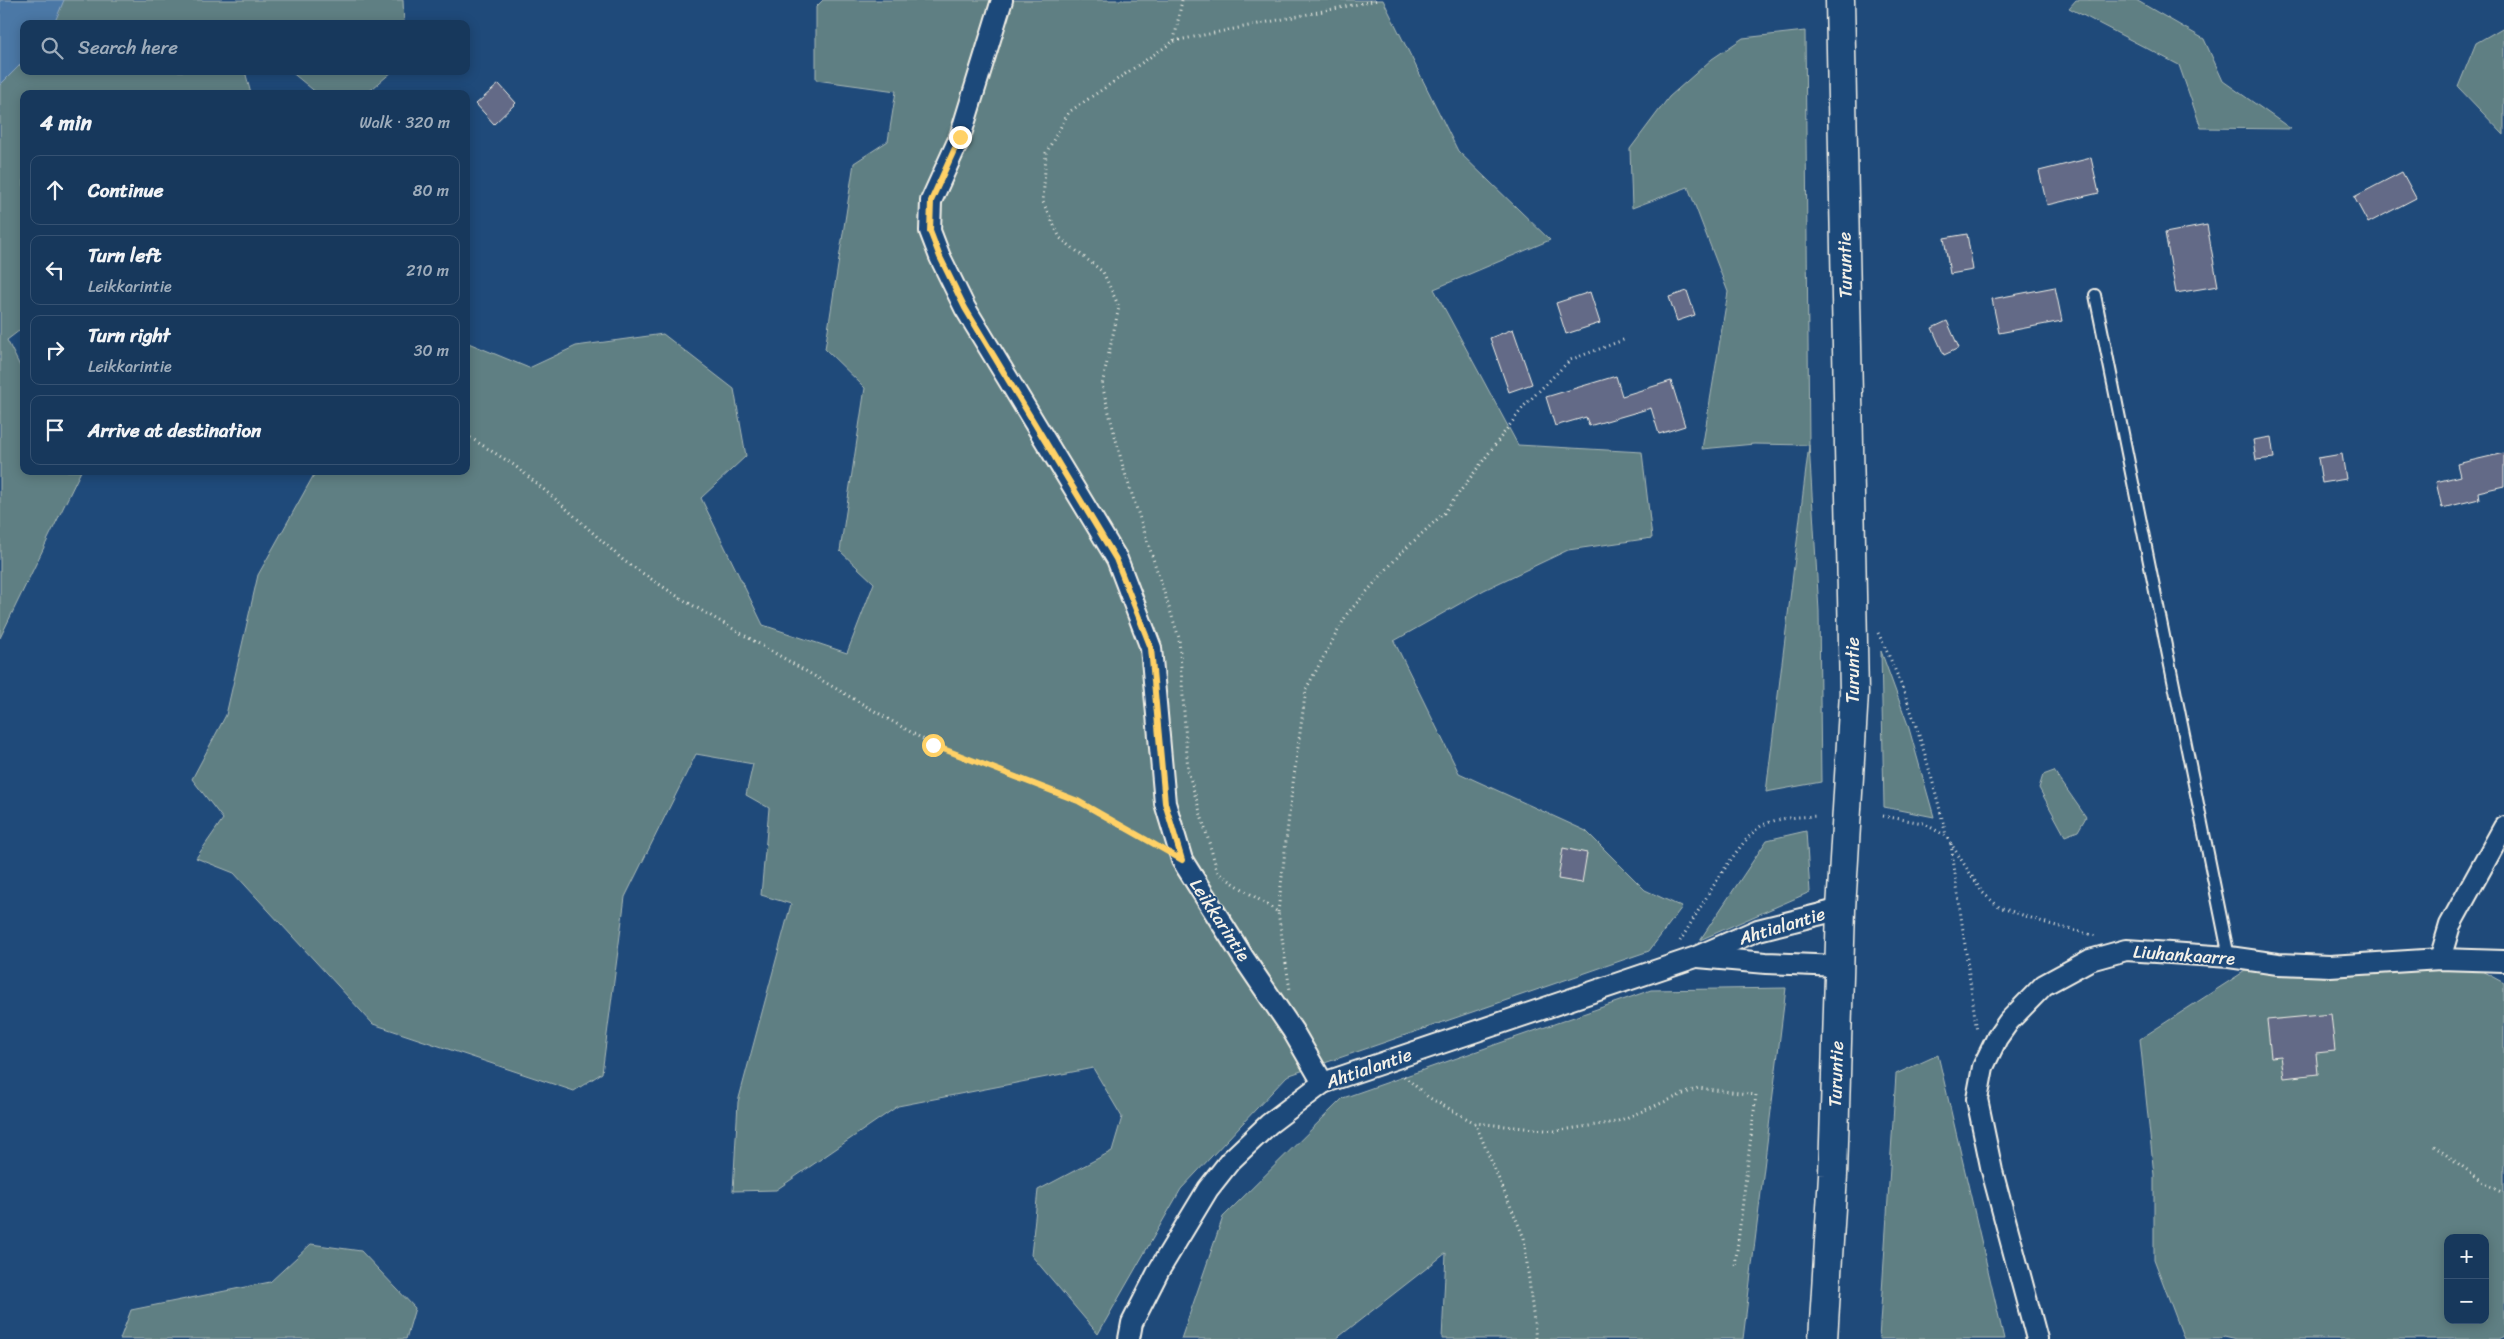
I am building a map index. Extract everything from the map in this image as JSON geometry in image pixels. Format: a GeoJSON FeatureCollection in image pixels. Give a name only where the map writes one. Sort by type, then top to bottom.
{"type":"FeatureCollection","features":[{"type":"Feature","properties":{"kind":"main road","name":"Turuntie"},"geometry":{"type":"LineString","coordinates":[[1823,1339],[1833,1175],[1841,909],[1854,693],[1840,0]]}},
{"type":"Feature","properties":{"kind":"street","name":"Leikkarintie"},"geometry":{"type":"LineString","coordinates":[[1002,0],[960,137],[931,201],[930,231],[940,257],[965,308],[1116,559],[1151,648],[1165,803],[1182,860],[1238,949],[1293,1030],[1323,1083]]}},
{"type":"Feature","properties":{"kind":"street"},"geometry":{"type":"LineString","coordinates":[[2440,960],[2450,925],[2504,827]]}},
{"type":"Feature","properties":{"kind":"street","name":"Ahtialantie"},"geometry":{"type":"LineString","coordinates":[[1129,1339],[1132,1323],[1159,1270],[1208,1188],[1230,1161],[1269,1124],[1323,1083],[1696,957],[1758,930],[1841,909]]}},
{"type":"Feature","properties":{"kind":"street","name":"Liuhankaarre"},"geometry":{"type":"LineString","coordinates":[[2037,1339],[1992,1170],[1977,1099],[1983,1067],[2009,1021],[2044,985],[2090,960],[2126,950],[2278,964],[2330,966],[2440,960],[2504,962]]}},
{"type":"Feature","properties":{"kind":"street","name":"Ahtialantie"},"geometry":{"type":"LineString","coordinates":[[1696,957],[1766,963],[1839,966]]}},
{"type":"Feature","properties":{"kind":"lane"},"geometry":{"type":"LineString","coordinates":[[2095,295],[2229,958]]}},
{"type":"Feature","properties":{"kind":"path"},"geometry":{"type":"LineString","coordinates":[[1174,41],[1182,0]]}},
{"type":"Feature","properties":{"kind":"path"},"geometry":{"type":"LineString","coordinates":[[1278,912],[1218,873],[1188,771],[1179,638],[1123,467],[1102,385],[1119,307],[1103,272],[1060,238],[1043,202],[1046,153],[1069,112],[1174,41],[1378,0]]}},
{"type":"Feature","properties":{"kind":"path"},"geometry":{"type":"LineString","coordinates":[[1291,992],[1278,912],[1306,689],[1346,614],[1401,553],[1444,513],[1524,406],[1570,360],[1626,339]]}},
{"type":"Feature","properties":{"kind":"path"},"geometry":{"type":"LineString","coordinates":[[470,438],[514,465],[560,503],[624,561],[680,598],[933,745],[1078,801],[1182,860]]}},
{"type":"Feature","properties":{"kind":"path"},"geometry":{"type":"LineString","coordinates":[[1852,603],[1878,633],[1894,665],[1934,784],[1946,836],[1966,864],[1982,892],[1999,906],[2049,924],[2092,934],[2126,950]]}},
{"type":"Feature","properties":{"kind":"path"},"geometry":{"type":"LineString","coordinates":[[1663,968],[1738,848],[1763,824],[1792,817],[1818,816]]}},
{"type":"Feature","properties":{"kind":"path"},"geometry":{"type":"LineString","coordinates":[[1883,816],[1923,823],[1946,836]]}},
{"type":"Feature","properties":{"kind":"path"},"geometry":{"type":"LineString","coordinates":[[1951,844],[1983,1067]]}},
{"type":"Feature","properties":{"kind":"path"},"geometry":{"type":"LineString","coordinates":[[1386,1062],[1428,1096],[1474,1123],[1555,1131],[1616,1122],[1698,1088],[1756,1095],[1735,1266]]}},
{"type":"Feature","properties":{"kind":"path"},"geometry":{"type":"LineString","coordinates":[[1474,1123],[1524,1238],[1536,1339]]}},
{"type":"Feature","properties":{"kind":"path"},"geometry":{"type":"LineString","coordinates":[[2434,1146],[2485,1183],[2504,1193]]}},
{"type":"Feature","properties":{"kind":"green space"},"geometry":{"type":"Polygon","coordinates":[[[0,0],[403,0],[404,20],[20,20],[20,75],[246,75],[250,90],[20,90],[20,330],[7,340],[20,366],[20,475],[79,475],[0,638],[0,0]]]}},
{"type":"Feature","properties":{"kind":"green space"},"geometry":{"type":"Polygon","coordinates":[[[823,0],[1383,0],[1458,151],[1550,240],[1434,289],[1518,445],[1642,452],[1652,538],[1568,550],[1484,590],[1394,641],[1459,773],[1586,831],[1645,890],[1682,907],[1649,951],[1287,1076],[1181,1189],[1098,1334],[1031,1255],[1038,1190],[1112,1151],[1122,1117],[1093,1068],[898,1106],[776,1190],[733,1191],[738,1102],[791,904],[761,895],[769,808],[746,795],[753,764],[696,754],[625,897],[602,1073],[574,1091],[373,1024],[234,873],[196,858],[223,819],[192,779],[226,715],[258,575],[314,475],[470,475],[470,344],[529,368],[576,346],[663,334],[734,389],[746,456],[701,498],[763,625],[847,653],[874,583],[840,551],[865,388],[825,349],[854,163],[888,141],[896,91],[816,80],[816,7],[823,0]]]}},
{"type":"Feature","properties":{"kind":"green space"},"geometry":{"type":"Polygon","coordinates":[[[2076,0],[2136,0],[2204,39],[2223,81],[2291,129],[2201,128],[2179,65],[2069,8],[2076,0]]]}},
{"type":"Feature","properties":{"kind":"green space"},"geometry":{"type":"Polygon","coordinates":[[[2504,27],[2504,135],[2458,87],[2476,43],[2504,27]]]}},
{"type":"Feature","properties":{"kind":"green space"},"geometry":{"type":"Polygon","coordinates":[[[1805,31],[1809,444],[1819,611],[1821,782],[1766,792],[1809,445],[1754,444],[1702,449],[1728,292],[1688,187],[1632,208],[1630,149],[1669,97],[1712,59],[1743,38],[1805,31]]]}},
{"type":"Feature","properties":{"kind":"green space"},"geometry":{"type":"Polygon","coordinates":[[[295,75],[388,75],[371,90],[313,90],[295,75]]]}},
{"type":"Feature","properties":{"kind":"green space"},"geometry":{"type":"Polygon","coordinates":[[[1881,651],[1908,725],[1934,817],[1884,807],[1881,651]]]}},
{"type":"Feature","properties":{"kind":"green space"},"geometry":{"type":"Polygon","coordinates":[[[2054,771],[2086,817],[2078,831],[2065,836],[2039,788],[2043,775],[2054,771]]]}},
{"type":"Feature","properties":{"kind":"green space"},"geometry":{"type":"Polygon","coordinates":[[[1806,831],[1810,892],[1700,940],[1767,840],[1806,831]]]}},
{"type":"Feature","properties":{"kind":"green space"},"geometry":{"type":"Polygon","coordinates":[[[2478,969],[2504,983],[2504,1336],[2498,1339],[2237,1339],[2224,1336],[2220,1339],[2184,1339],[2154,1259],[2154,1175],[2140,1039],[2245,971],[2478,969]]]}},
{"type":"Feature","properties":{"kind":"green space"},"geometry":{"type":"Polygon","coordinates":[[[1786,988],[1743,1339],[1442,1339],[1446,1253],[1336,1339],[1181,1339],[1223,1217],[1343,1098],[1651,990],[1786,988]]]}},
{"type":"Feature","properties":{"kind":"green space"},"geometry":{"type":"Polygon","coordinates":[[[1938,1055],[2004,1339],[1879,1339],[1896,1074],[1938,1055]]]}},
{"type":"Feature","properties":{"kind":"green space"},"geometry":{"type":"Polygon","coordinates":[[[311,1244],[361,1251],[415,1308],[406,1339],[120,1339],[131,1310],[270,1282],[311,1244]]]}},
{"type":"Feature","properties":{"kind":"water"},"geometry":{"type":"Polygon","coordinates":[[[0,0],[64,0],[56,20],[20,20],[20,65],[0,85],[0,0]]]}},
{"type":"Feature","properties":{"kind":"building"},"geometry":{"type":"Polygon","coordinates":[[[499,84],[516,103],[494,124],[476,104],[499,84]]]}},
{"type":"Feature","properties":{"kind":"building"},"geometry":{"type":"Polygon","coordinates":[[[2091,158],[2099,193],[2047,205],[2039,171],[2091,158]]]}},
{"type":"Feature","properties":{"kind":"building"},"geometry":{"type":"Polygon","coordinates":[[[2402,172],[2416,198],[2368,223],[2354,197],[2402,172]]]}},
{"type":"Feature","properties":{"kind":"building"},"geometry":{"type":"Polygon","coordinates":[[[2207,225],[2218,286],[2176,293],[2165,233],[2207,225]]]}},
{"type":"Feature","properties":{"kind":"building"},"geometry":{"type":"Polygon","coordinates":[[[1967,234],[1973,270],[1950,274],[1944,238],[1967,234]]]}},
{"type":"Feature","properties":{"kind":"building"},"geometry":{"type":"Polygon","coordinates":[[[2055,287],[2062,321],[1999,333],[1992,299],[2055,287]]]}},
{"type":"Feature","properties":{"kind":"building"},"geometry":{"type":"Polygon","coordinates":[[[1687,291],[1695,315],[1677,321],[1669,297],[1687,291]]]}},
{"type":"Feature","properties":{"kind":"building"},"geometry":{"type":"Polygon","coordinates":[[[1590,292],[1600,323],[1566,334],[1556,303],[1590,292]]]}},
{"type":"Feature","properties":{"kind":"building"},"geometry":{"type":"Polygon","coordinates":[[[1947,321],[1959,348],[1944,355],[1932,328],[1947,321]]]}},
{"type":"Feature","properties":{"kind":"building"},"geometry":{"type":"Polygon","coordinates":[[[1513,329],[1532,384],[1509,392],[1490,338],[1513,329]]]}},
{"type":"Feature","properties":{"kind":"building"},"geometry":{"type":"Polygon","coordinates":[[[1616,376],[1622,396],[1671,381],[1685,426],[1659,434],[1651,408],[1589,426],[1586,417],[1555,426],[1546,397],[1616,376]]]}},
{"type":"Feature","properties":{"kind":"building"},"geometry":{"type":"Polygon","coordinates":[[[2271,437],[2274,458],[2256,460],[2253,440],[2271,437]]]}},
{"type":"Feature","properties":{"kind":"building"},"geometry":{"type":"Polygon","coordinates":[[[2504,453],[2504,486],[2478,492],[2479,499],[2442,508],[2436,482],[2460,476],[2457,464],[2504,453]]]}},
{"type":"Feature","properties":{"kind":"building"},"geometry":{"type":"Polygon","coordinates":[[[2342,454],[2346,479],[2322,483],[2318,458],[2342,454]]]}},
{"type":"Feature","properties":{"kind":"building"},"geometry":{"type":"Polygon","coordinates":[[[1563,848],[1587,853],[1582,883],[1558,879],[1563,848]]]}},
{"type":"Feature","properties":{"kind":"building"},"geometry":{"type":"Polygon","coordinates":[[[2331,1014],[2335,1051],[2316,1053],[2318,1074],[2284,1078],[2281,1056],[2271,1057],[2267,1020],[2331,1014]]]}},
{"type":"Feature","properties":{"kind":"route"},"geometry":{"type":"LineString","coordinates":[[933,745],[1078,801],[1182,860],[1165,803],[1151,648],[1116,559],[965,308],[940,257],[930,231],[931,201],[960,137]]}}]}
